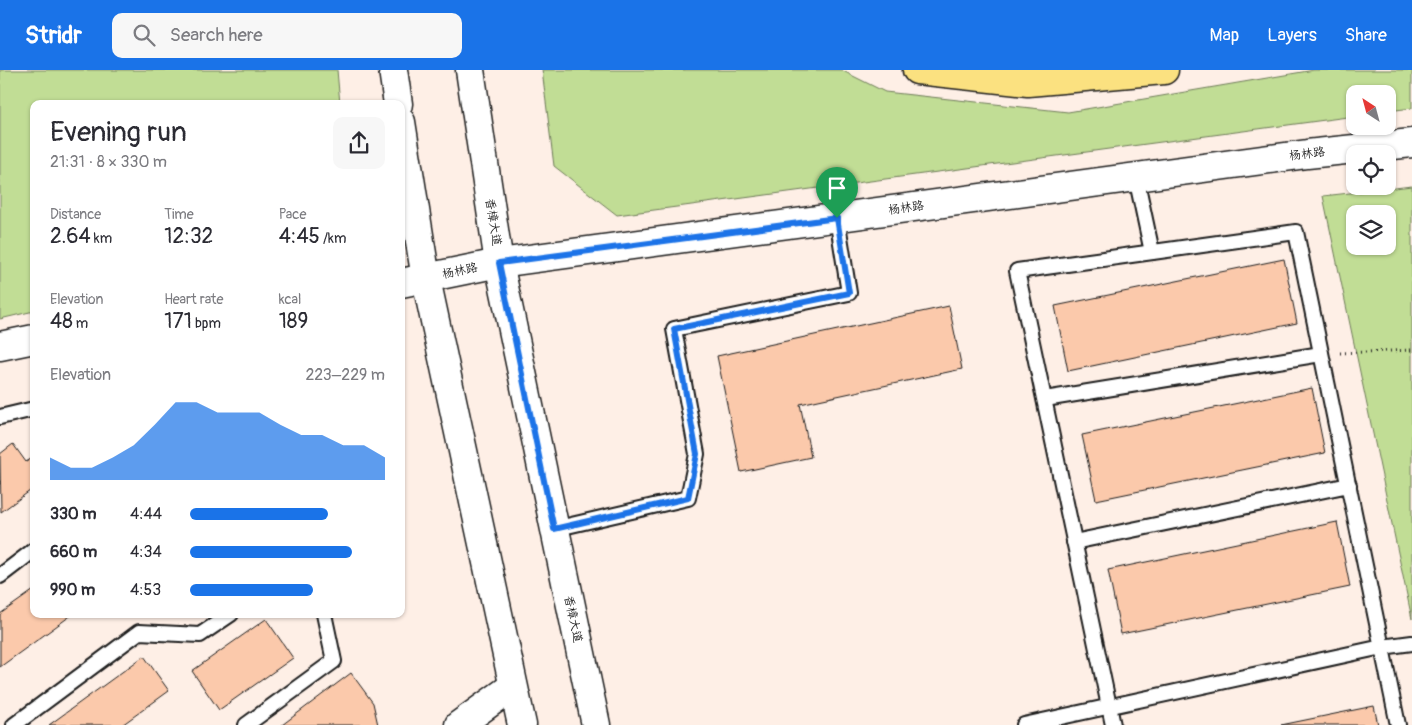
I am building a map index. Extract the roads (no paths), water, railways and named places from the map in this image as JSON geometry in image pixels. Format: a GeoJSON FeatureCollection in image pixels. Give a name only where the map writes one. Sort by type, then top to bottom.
{"type":"FeatureCollection","features":[{"type":"Feature","properties":{"kind":"highway"},"geometry":{"type":"LineString","coordinates":[[916,70],[1028,82],[1164,70]]}},
{"type":"Feature","properties":{"kind":"main road"},"geometry":{"type":"LineString","coordinates":[[393,70],[397,100]]}},
{"type":"Feature","properties":{"kind":"main road","name":"香樟大道"},"geometry":{"type":"LineString","coordinates":[[470,70],[499,263],[596,725]]}},
{"type":"Feature","properties":{"kind":"main road","name":"杨林路"},"geometry":{"type":"LineString","coordinates":[[413,281],[499,263],[1307,154],[1412,143]]}},
{"type":"Feature","properties":{"kind":"main road"},"geometry":{"type":"LineString","coordinates":[[405,175],[413,281],[522,725]]}},
{"type":"Feature","properties":{"kind":"main road"},"geometry":{"type":"LineString","coordinates":[[0,346],[30,340]]}},
{"type":"Feature","properties":{"kind":"main road"},"geometry":{"type":"LineString","coordinates":[[459,725],[513,686]]}},
{"type":"Feature","properties":{"kind":"lane"},"geometry":{"type":"LineString","coordinates":[[1136,178],[1152,252]]}},
{"type":"Feature","properties":{"kind":"lane"},"geometry":{"type":"LineString","coordinates":[[554,529],[688,498],[697,454],[674,329],[849,293],[837,218]]}},
{"type":"Feature","properties":{"kind":"lane"},"geometry":{"type":"LineString","coordinates":[[1112,725],[1017,271],[1296,232],[1398,725]]}},
{"type":"Feature","properties":{"kind":"lane"},"geometry":{"type":"LineString","coordinates":[[1045,399],[1321,354]]}},
{"type":"Feature","properties":{"kind":"lane"},"geometry":{"type":"LineString","coordinates":[[0,417],[30,410]]}},
{"type":"Feature","properties":{"kind":"lane"},"geometry":{"type":"LineString","coordinates":[[1074,542],[1349,485]]}},
{"type":"Feature","properties":{"kind":"lane"},"geometry":{"type":"LineString","coordinates":[[0,576],[30,553]]}},
{"type":"Feature","properties":{"kind":"lane"},"geometry":{"type":"LineString","coordinates":[[14,725],[139,632],[200,635],[225,618]]}},
{"type":"Feature","properties":{"kind":"lane"},"geometry":{"type":"LineString","coordinates":[[250,724],[334,661],[325,618]]}},
{"type":"Feature","properties":{"kind":"lane"},"geometry":{"type":"LineString","coordinates":[[1024,725],[1382,647],[1412,643]]}}]}
